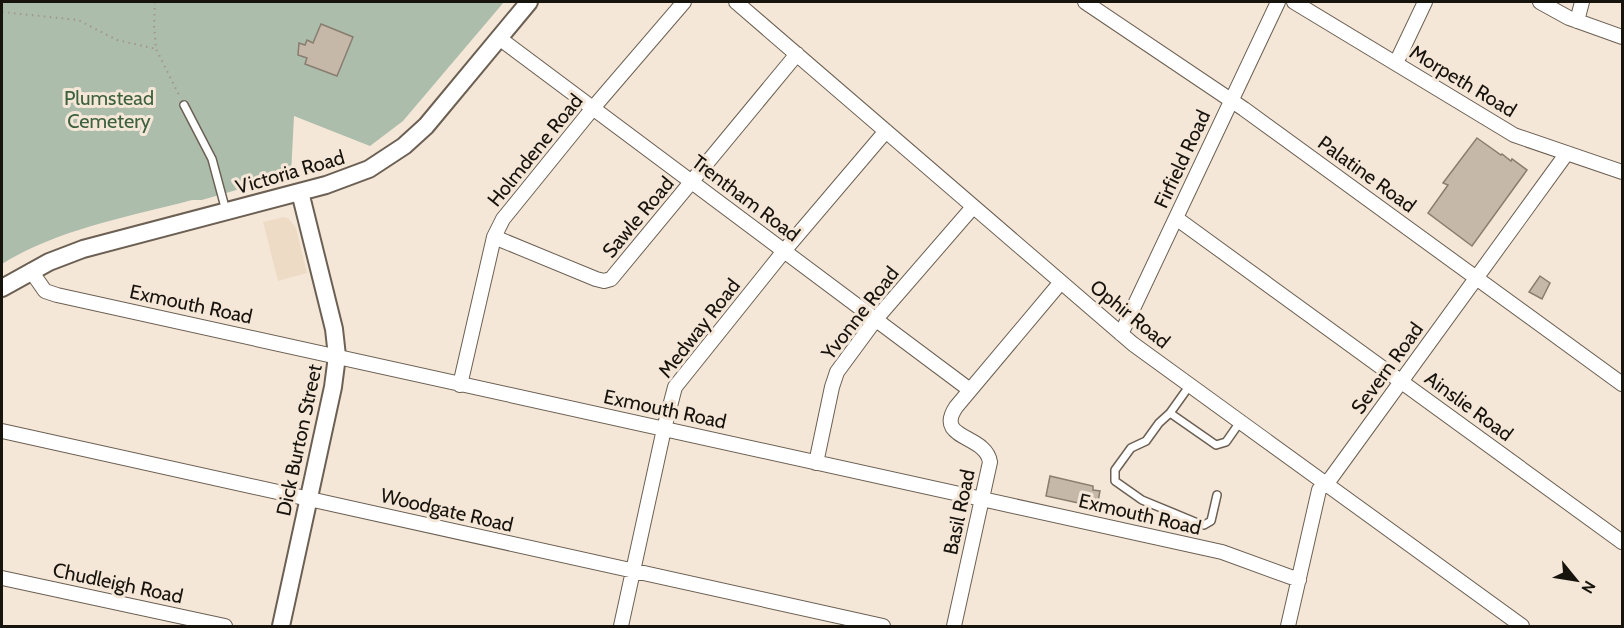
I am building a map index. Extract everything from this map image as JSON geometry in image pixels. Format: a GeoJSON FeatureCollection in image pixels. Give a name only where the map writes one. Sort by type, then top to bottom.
{"type":"FeatureCollection","features":[{"type":"Feature","properties":{"kind":"street","name":"Victoria Road"},"geometry":{"type":"LineString","coordinates":[[2,288],[31,271],[83,249],[337,182],[362,172],[404,146],[426,126],[529,2]]}},
{"type":"Feature","properties":{"kind":"street","name":"Holmdene Road"},"geometry":{"type":"LineString","coordinates":[[460,385],[494,237],[508,210],[684,2]]}},
{"type":"Feature","properties":{"kind":"street","name":"Ophir Road"},"geometry":{"type":"LineString","coordinates":[[736,2],[1121,334],[1522,627]]}},
{"type":"Feature","properties":{"kind":"street","name":"Palatine Road"},"geometry":{"type":"LineString","coordinates":[[1085,2],[1231,100],[1623,384]]}},
{"type":"Feature","properties":{"kind":"street","name":"Firfield Road"},"geometry":{"type":"LineString","coordinates":[[1121,334],[1278,2]]}},
{"type":"Feature","properties":{"kind":"street","name":"Morpeth Road"},"geometry":{"type":"LineString","coordinates":[[1294,2],[1514,135],[1623,172]]}},
{"type":"Feature","properties":{"kind":"street"},"geometry":{"type":"LineString","coordinates":[[1396,63],[1425,2]]}},
{"type":"Feature","properties":{"kind":"street"},"geometry":{"type":"LineString","coordinates":[[1540,2],[1576,21],[1623,37]]}},
{"type":"Feature","properties":{"kind":"street"},"geometry":{"type":"LineString","coordinates":[[1576,21],[1582,2]]}},
{"type":"Feature","properties":{"kind":"street","name":"Trentham Road"},"geometry":{"type":"LineString","coordinates":[[499,38],[970,390]]}},
{"type":"Feature","properties":{"kind":"street","name":"Sawle Road"},"geometry":{"type":"LineString","coordinates":[[494,237],[596,279],[608,280],[614,276],[797,54]]}},
{"type":"Feature","properties":{"kind":"street","name":"Medway Road"},"geometry":{"type":"LineString","coordinates":[[621,627],[672,394],[679,381],[784,251],[886,131]]}},
{"type":"Feature","properties":{"kind":"street","name":"Severn Road"},"geometry":{"type":"LineString","coordinates":[[1288,627],[1319,490],[1567,153]]}},
{"type":"Feature","properties":{"kind":"street","name":"Dick Burton Street"},"geometry":{"type":"LineString","coordinates":[[281,627],[333,387],[337,356],[334,329],[300,192]]}},
{"type":"Feature","properties":{"kind":"street","name":"Yvonne Road"},"geometry":{"type":"LineString","coordinates":[[816,463],[834,380],[848,356],[973,207]]}},
{"type":"Feature","properties":{"kind":"street","name":"Ainslie Road"},"geometry":{"type":"LineString","coordinates":[[1176,218],[1623,542]]}},
{"type":"Feature","properties":{"kind":"street","name":"Exmouth Road"},"geometry":{"type":"LineString","coordinates":[[31,271],[48,292],[1222,552],[1299,580]]}},
{"type":"Feature","properties":{"kind":"street","name":"Basil Road"},"geometry":{"type":"LineString","coordinates":[[954,627],[990,462],[988,454],[980,445],[957,433],[951,421],[954,411],[1061,282]]}},
{"type":"Feature","properties":{"kind":"street","name":"Woodgate Road"},"geometry":{"type":"LineString","coordinates":[[2,431],[884,627]]}},
{"type":"Feature","properties":{"kind":"street","name":"Chudleigh Road"},"geometry":{"type":"LineString","coordinates":[[2,578],[225,627]]}},
{"type":"Feature","properties":{"kind":"lane"},"geometry":{"type":"LineString","coordinates":[[184,105],[212,159],[226,211]]}},
{"type":"Feature","properties":{"kind":"lane"},"geometry":{"type":"LineString","coordinates":[[1190,385],[1146,441],[1131,448],[1113,473],[1115,481],[1142,500],[1183,519],[1204,525],[1211,521],[1217,495]]}},
{"type":"Feature","properties":{"kind":"lane"},"geometry":{"type":"LineString","coordinates":[[1170,413],[1216,445],[1226,442],[1240,422]]}},
{"type":"Feature","properties":{"kind":"path"},"geometry":{"type":"LineString","coordinates":[[155,2],[156,49],[184,105]]}},
{"type":"Feature","properties":{"kind":"path"},"geometry":{"type":"LineString","coordinates":[[2,12],[78,20],[117,40],[156,49]]}},
{"type":"Feature","properties":{"kind":"shaded area"},"geometry":{"type":"Polygon","coordinates":[[[284,217],[289,219],[296,228],[307,273],[278,281],[263,222],[284,217]]]}},
{"type":"Feature","properties":{"kind":"green space","name":"Plumstead Cemetery"},"geometry":{"type":"Polygon","coordinates":[[[2,2],[504,2],[403,121],[370,146],[294,116],[291,174],[202,200],[192,200],[94,225],[46,242],[2,264],[2,2]]]}},
{"type":"Feature","properties":{"kind":"building"},"geometry":{"type":"Polygon","coordinates":[[[321,24],[353,37],[337,76],[305,64],[307,58],[298,55],[299,43],[305,45],[307,40],[313,43],[321,24]]]}},
{"type":"Feature","properties":{"kind":"building"},"geometry":{"type":"Polygon","coordinates":[[[1477,138],[1527,170],[1472,246],[1428,213],[1448,185],[1443,183],[1477,138]]]}},
{"type":"Feature","properties":{"kind":"building"},"geometry":{"type":"Polygon","coordinates":[[[1540,276],[1550,283],[1542,299],[1529,292],[1540,276]]]}},
{"type":"Feature","properties":{"kind":"building"},"geometry":{"type":"Polygon","coordinates":[[[1050,476],[1093,486],[1093,490],[1100,491],[1097,507],[1046,496],[1050,476]]]}}]}
